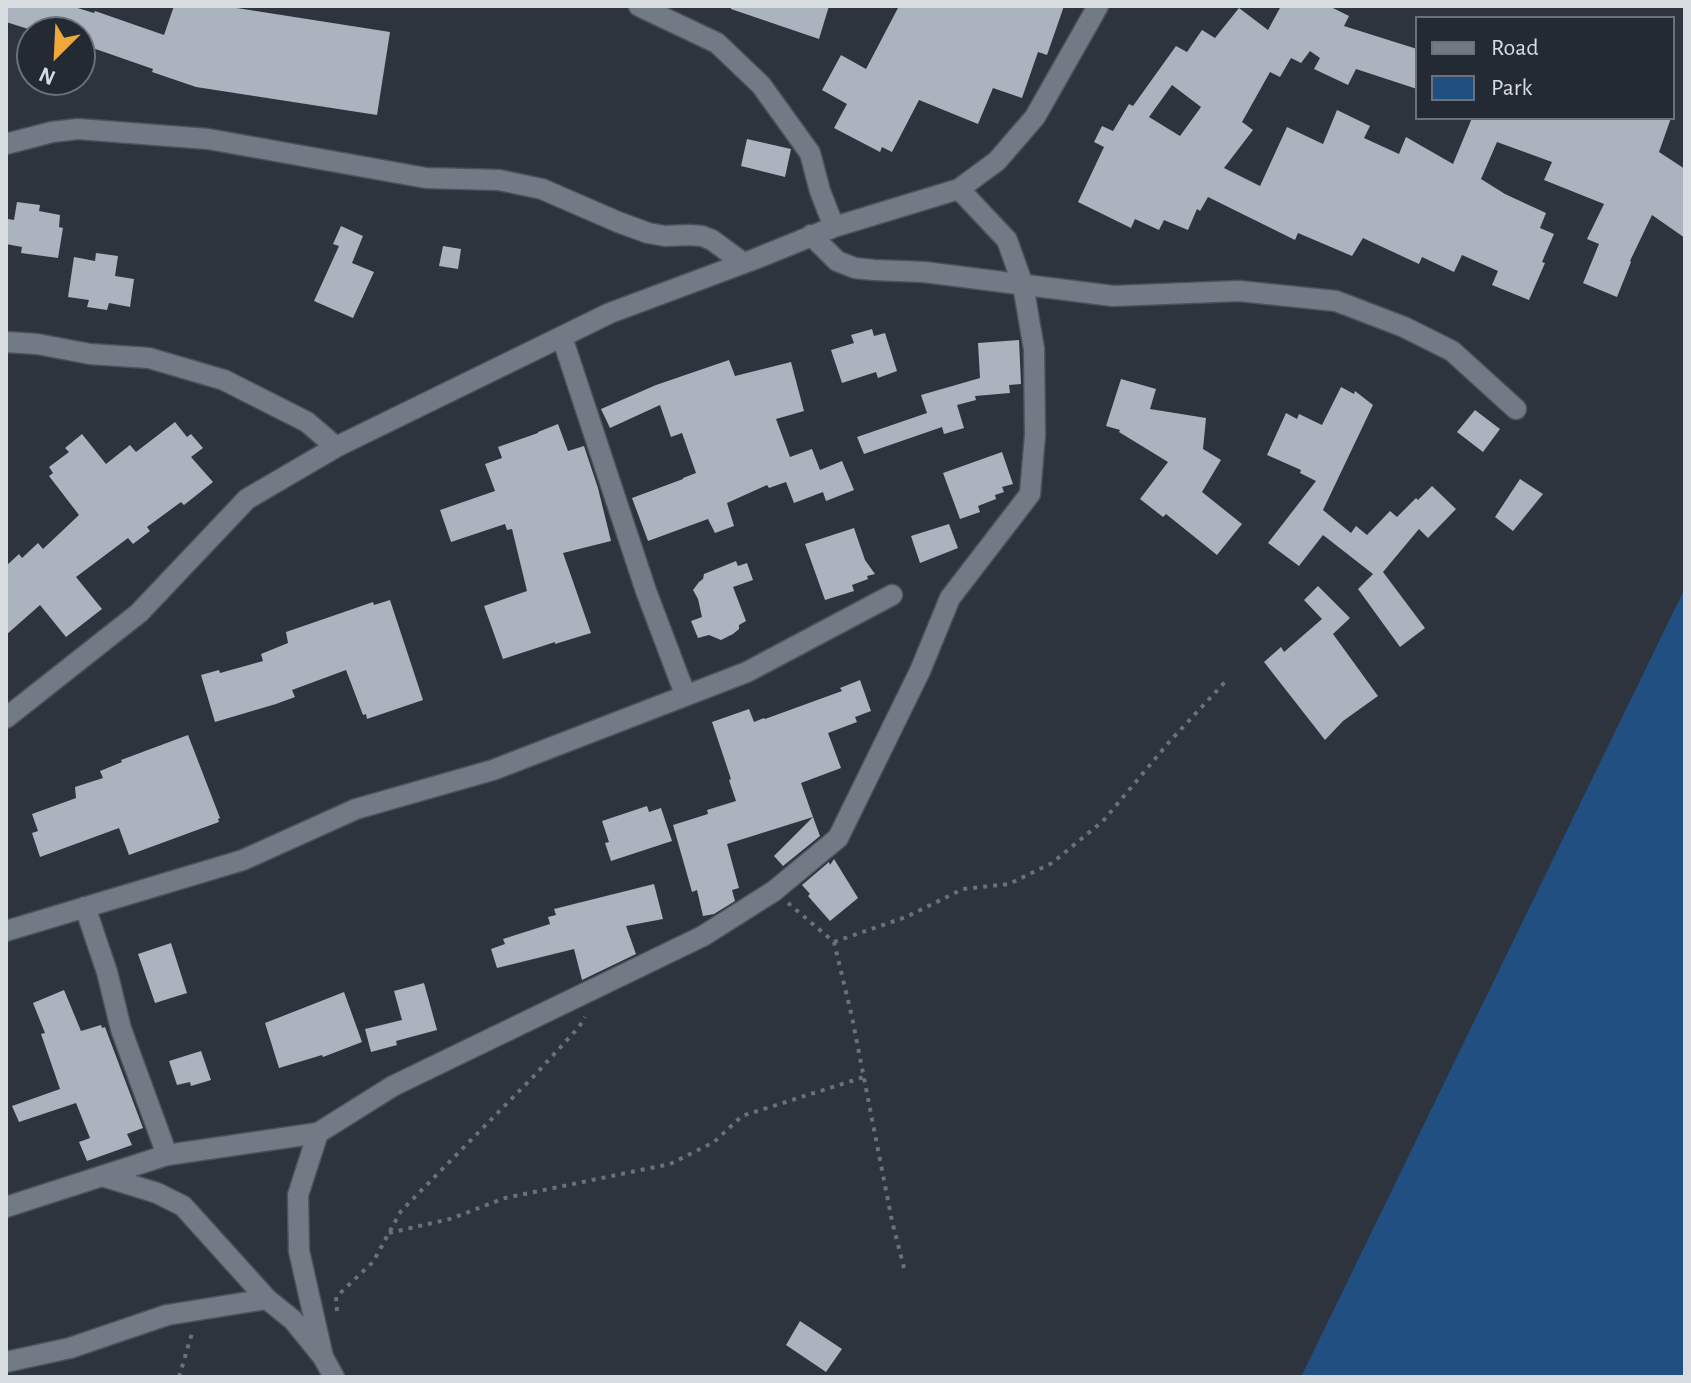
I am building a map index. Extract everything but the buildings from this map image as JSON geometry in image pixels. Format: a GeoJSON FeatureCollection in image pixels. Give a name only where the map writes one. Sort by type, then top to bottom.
{"type":"FeatureCollection","features":[{"type":"Feature","properties":{"kind":"street"},"geometry":{"type":"LineString","coordinates":[[639,6],[717,43],[761,85],[810,153],[834,227]]}},
{"type":"Feature","properties":{"kind":"street"},"geometry":{"type":"LineString","coordinates":[[6,718],[139,613],[247,499],[336,447],[610,313],[811,235],[959,189],[997,161],[1035,117],[1098,6]]}},
{"type":"Feature","properties":{"kind":"street"},"geometry":{"type":"LineString","coordinates":[[6,144],[78,129],[208,139],[426,178],[499,180],[542,189],[648,233],[702,236],[742,262]]}},
{"type":"Feature","properties":{"kind":"street"},"geometry":{"type":"LineString","coordinates":[[6,1207],[167,1155],[318,1133],[393,1086],[703,936],[774,891],[838,838],[920,671],[950,598],[1030,494],[1035,435],[1034,349],[1023,285],[1007,240],[959,189]]}},
{"type":"Feature","properties":{"kind":"street"},"geometry":{"type":"LineString","coordinates":[[811,235],[837,261],[855,268],[924,272],[1113,296],[1239,291],[1336,301],[1404,327],[1452,351],[1516,409]]}},
{"type":"Feature","properties":{"kind":"street"},"geometry":{"type":"LineString","coordinates":[[562,337],[646,591],[685,694]]}},
{"type":"Feature","properties":{"kind":"street"},"geometry":{"type":"LineString","coordinates":[[6,342],[37,344],[90,354],[149,358],[224,380],[307,422],[336,447]]}},
{"type":"Feature","properties":{"kind":"street"},"geometry":{"type":"LineString","coordinates":[[6,931],[243,860],[356,809],[493,770],[747,672],[892,595]]}},
{"type":"Feature","properties":{"kind":"street"},"geometry":{"type":"LineString","coordinates":[[85,907],[107,972],[121,1029],[167,1155]]}},
{"type":"Feature","properties":{"kind":"street"},"geometry":{"type":"LineString","coordinates":[[318,1133],[298,1195],[299,1251],[323,1357]]}},
{"type":"Feature","properties":{"kind":"street"},"geometry":{"type":"LineString","coordinates":[[102,1176],[157,1193],[183,1206],[267,1299],[293,1320],[323,1357],[334,1377]]}},
{"type":"Feature","properties":{"kind":"street"},"geometry":{"type":"LineString","coordinates":[[6,1362],[70,1348],[167,1315],[267,1299]]}},
{"type":"Feature","properties":{"kind":"path"},"geometry":{"type":"LineString","coordinates":[[834,942],[906,917],[963,889],[1009,884],[1052,863],[1103,821],[1170,741],[1226,681]]}},
{"type":"Feature","properties":{"kind":"path"},"geometry":{"type":"LineString","coordinates":[[774,891],[834,942],[904,1268]]}},
{"type":"Feature","properties":{"kind":"path"},"geometry":{"type":"LineString","coordinates":[[338,1324],[336,1297],[373,1262],[401,1211],[534,1076],[579,1027],[585,1016]]}},
{"type":"Feature","properties":{"kind":"path"},"geometry":{"type":"LineString","coordinates":[[389,1233],[450,1219],[505,1198],[670,1164],[714,1142],[742,1116],[864,1077]]}},
{"type":"Feature","properties":{"kind":"green space"},"geometry":{"type":"Polygon","coordinates":[[[1685,588],[1685,1377],[1301,1377],[1685,588]]]}}]}
